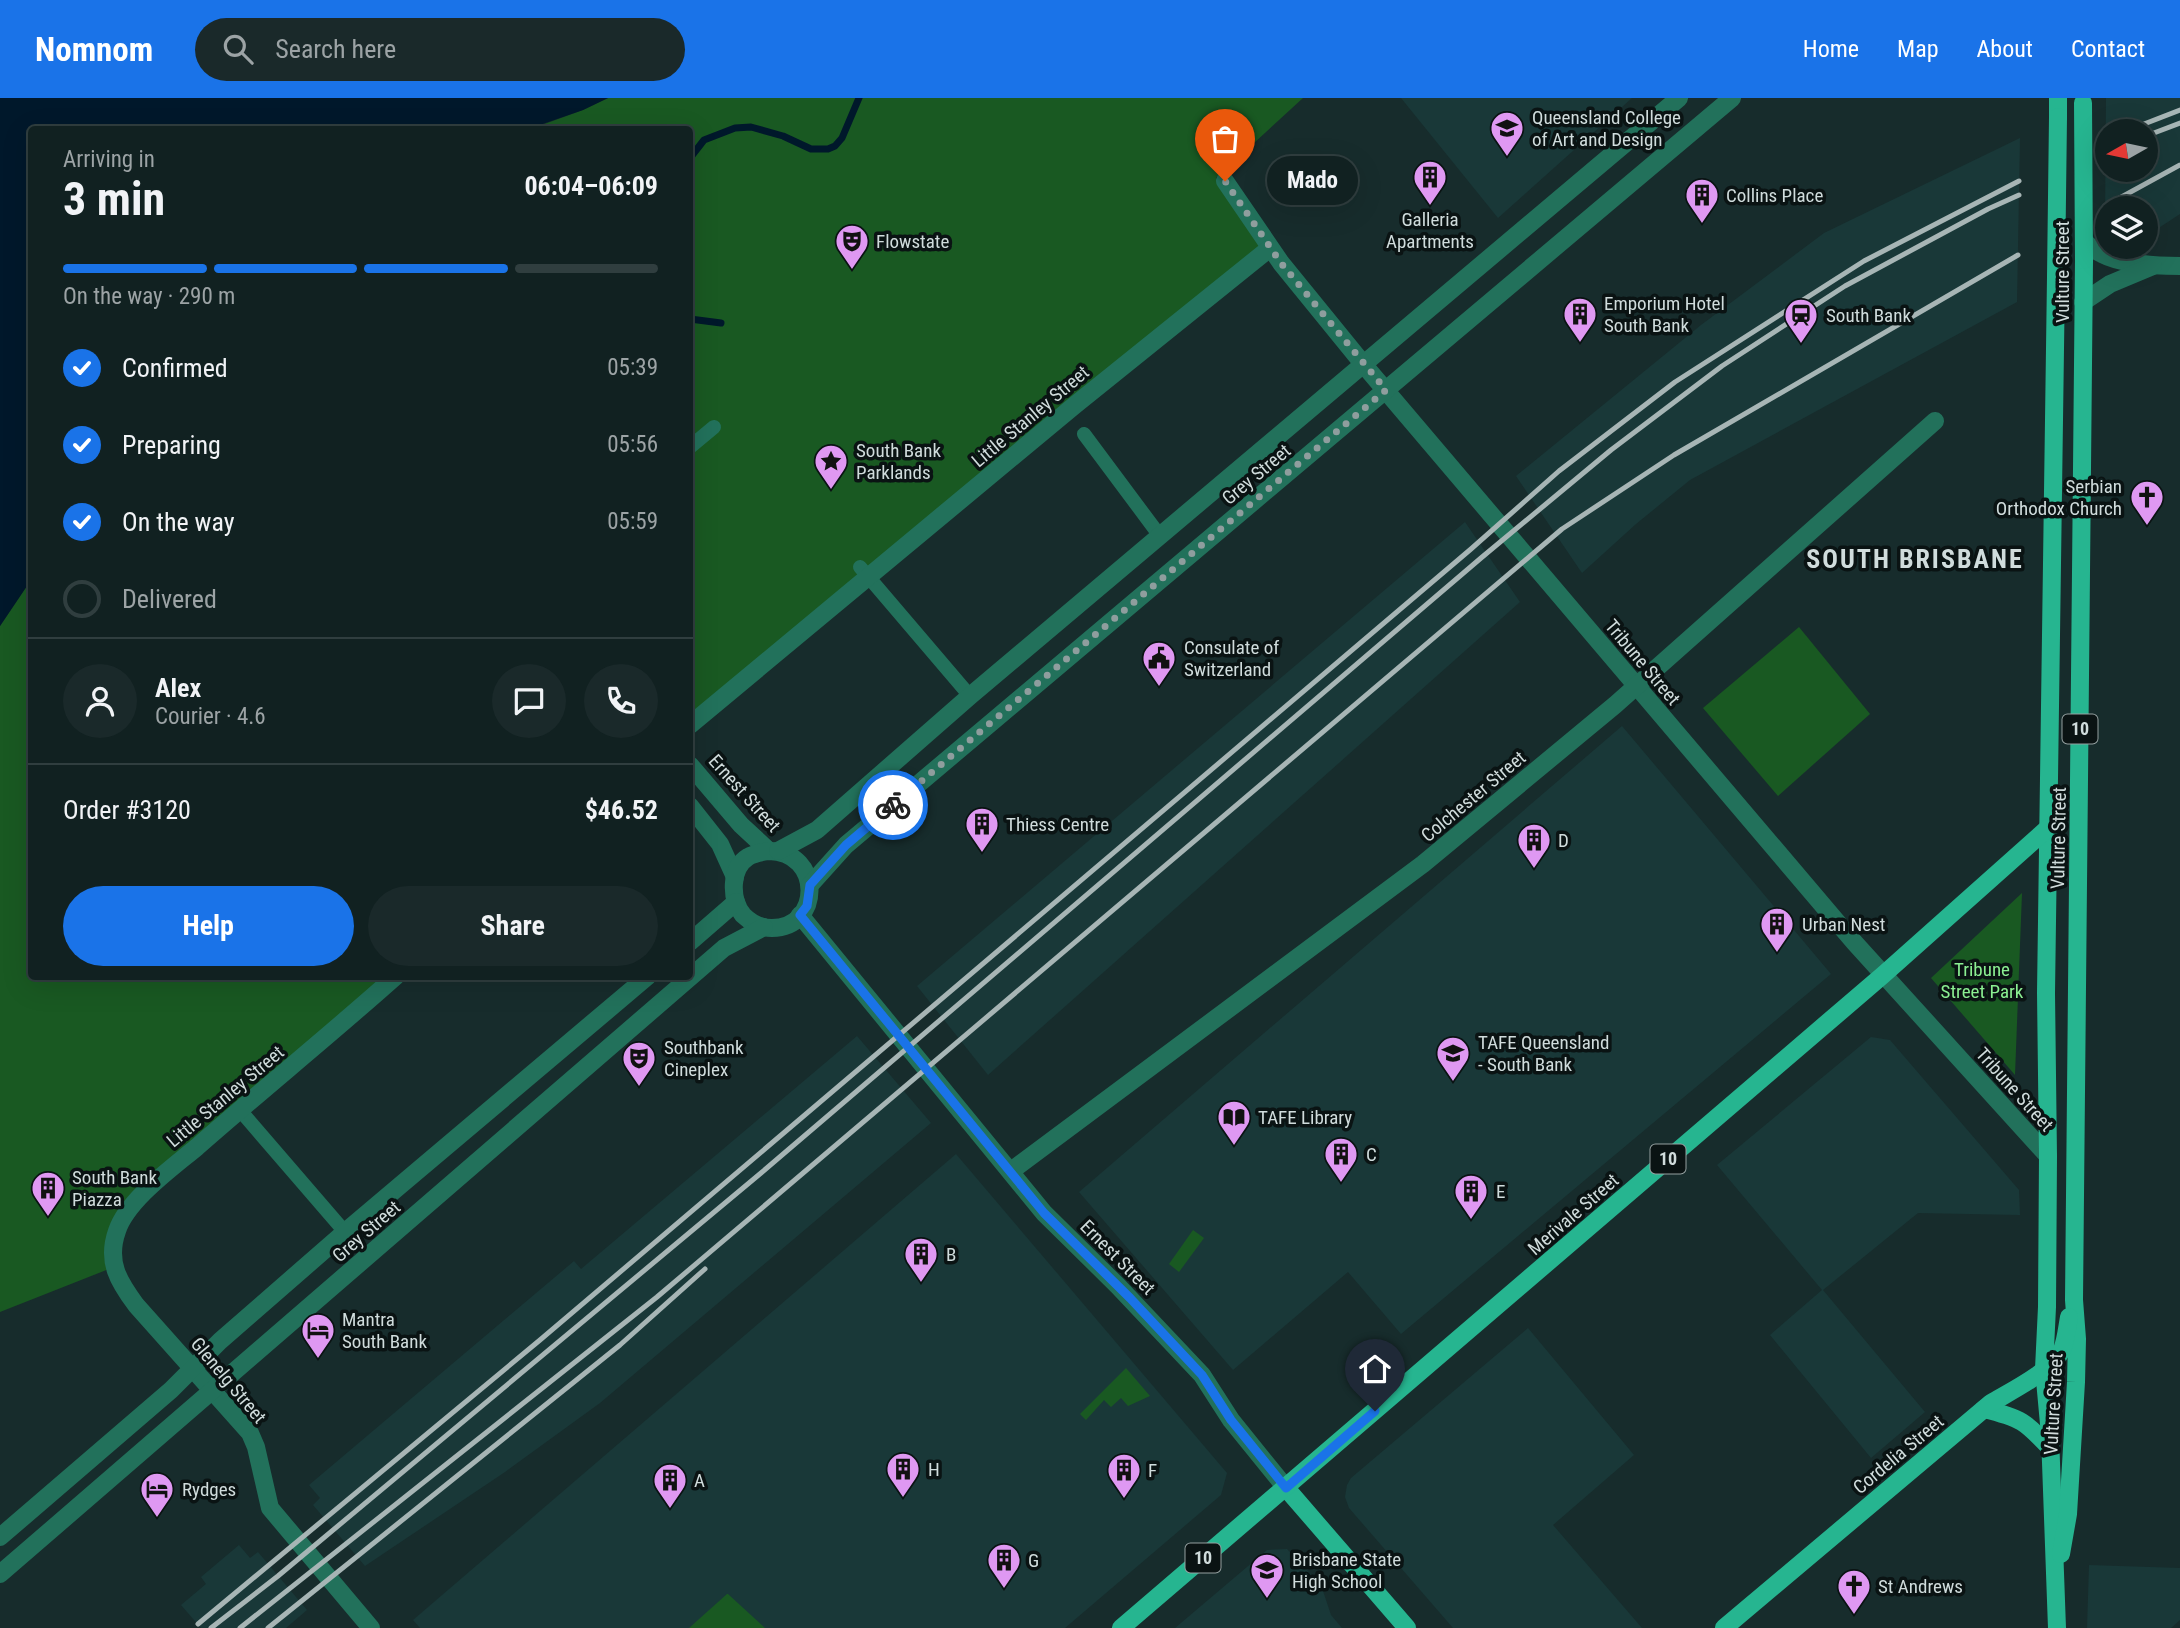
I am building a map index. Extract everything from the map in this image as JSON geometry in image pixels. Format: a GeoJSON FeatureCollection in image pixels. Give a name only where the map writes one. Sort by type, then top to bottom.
{"type":"FeatureCollection","features":[{"type":"Feature","properties":{"kind":"main road","name":"Vulture Street"},"geometry":{"type":"LineString","coordinates":[[2057,1628],[2051,1449],[2044,1369],[2048,1307],[2046,993],[2058,98]]}},
{"type":"Feature","properties":{"kind":"main road","name":"Vulture Street"},"geometry":{"type":"LineString","coordinates":[[2057,1578],[2070,1493],[2077,1339],[2074,1300],[2083,302],[2088,251],[2083,101]]}},
{"type":"Feature","properties":{"kind":"main road","name":"Merivale Street"},"geometry":{"type":"LineString","coordinates":[[1121,1628],[1883,975],[2048,828]]}},
{"type":"Feature","properties":{"kind":"main road","name":"Cordelia Street"},"geometry":{"type":"LineString","coordinates":[[1724,1628],[1991,1403],[2019,1388],[2044,1369],[2062,1349],[2074,1300]]}},
{"type":"Feature","properties":{"kind":"main road"},"geometry":{"type":"LineString","coordinates":[[1984,1409],[2010,1415],[2026,1423],[2051,1449]]}},
{"type":"Feature","properties":{"kind":"main road","name":"Ernest Street"},"geometry":{"type":"LineString","coordinates":[[1286,1488],[1407,1628]]}},
{"type":"Feature","properties":{"kind":"street","name":"Grey Street"},"geometry":{"type":"LineString","coordinates":[[773,851],[817,831],[970,696],[1679,98]]}},
{"type":"Feature","properties":{"kind":"street","name":"Grey Street"},"geometry":{"type":"LineString","coordinates":[[810,885],[846,845],[1732,98]]}},
{"type":"Feature","properties":{"kind":"street","name":"Tribune Street"},"geometry":{"type":"LineString","coordinates":[[1225,181],[1270,248],[1364,365],[1635,687],[1883,975],[2048,1156]]}},
{"type":"Feature","properties":{"kind":"street","name":"Little Stanley Street"},"geometry":{"type":"LineString","coordinates":[[693,722],[864,573],[1270,248]]}},
{"type":"Feature","properties":{"kind":"street"},"geometry":{"type":"LineString","coordinates":[[2088,251],[2153,266],[2180,266]]}},
{"type":"Feature","properties":{"kind":"street"},"geometry":{"type":"LineString","coordinates":[[2083,302],[2110,284],[2153,266]]}},
{"type":"Feature","properties":{"kind":"street","name":"Colchester Street"},"geometry":{"type":"LineString","coordinates":[[1011,1171],[1423,864],[1635,687],[1935,421]]}},
{"type":"Feature","properties":{"kind":"street"},"geometry":{"type":"LineString","coordinates":[[693,444],[713,427]]}},
{"type":"Feature","properties":{"kind":"street"},"geometry":{"type":"LineString","coordinates":[[1083,434],[1160,536]]}},
{"type":"Feature","properties":{"kind":"street"},"geometry":{"type":"LineString","coordinates":[[864,573],[970,696]]}},
{"type":"Feature","properties":{"kind":"street","name":"Ernest Street"},"geometry":{"type":"LineString","coordinates":[[693,769],[741,825],[773,851]]}},
{"type":"Feature","properties":{"kind":"street"},"geometry":{"type":"LineString","coordinates":[[693,810],[720,844],[735,877]]}},
{"type":"Feature","properties":{"kind":"street"},"geometry":{"type":"LineString","coordinates":[[773,851],[790,855],[800,862],[810,885],[807,906],[793,922],[784,926],[764,927],[742,914],[733,890],[740,865],[749,856],[773,851]]}},
{"type":"Feature","properties":{"kind":"street"},"geometry":{"type":"LineString","coordinates":[[693,939],[736,902]]}},
{"type":"Feature","properties":{"kind":"street","name":"Ernest Street"},"geometry":{"type":"LineString","coordinates":[[800,915],[1044,1213],[1202,1375],[1231,1420],[1286,1488]]}},
{"type":"Feature","properties":{"kind":"street","name":"Grey Street"},"geometry":{"type":"LineString","coordinates":[[693,975],[724,948],[764,927]]}},
{"type":"Feature","properties":{"kind":"street","name":"Little Stanley Street"},"geometry":{"type":"LineString","coordinates":[[114,1267],[116,1232],[129,1208],[391,980]]}},
{"type":"Feature","properties":{"kind":"street","name":"Grey Street"},"geometry":{"type":"LineString","coordinates":[[0,1537],[171,1390],[220,1341],[643,980]]}},
{"type":"Feature","properties":{"kind":"street","name":"Grey Street"},"geometry":{"type":"LineString","coordinates":[[0,1574],[687,980]]}},
{"type":"Feature","properties":{"kind":"street"},"geometry":{"type":"LineString","coordinates":[[240,1109],[345,1233]]}},
{"type":"Feature","properties":{"kind":"street","name":"Glenelg Street"},"geometry":{"type":"LineString","coordinates":[[114,1267],[121,1284],[136,1305],[250,1433],[256,1447],[270,1507],[371,1628]]}},
{"type":"Feature","properties":{"kind":"shaded area"},"geometry":{"type":"Polygon","coordinates":[[[0,98],[608,98],[537,126],[28,126],[28,584],[0,626],[0,98]]]}},
{"type":"Feature","properties":{"kind":"shaded area","name":"Queensland College of Art and Design"},"geometry":{"type":"Polygon","coordinates":[[[1401,98],[1632,98],[1498,218],[1401,98]]]}},
{"type":"Feature","properties":{"kind":"shaded area"},"geometry":{"type":"Polygon","coordinates":[[[2106,98],[2180,98],[2180,214],[2158,228],[2158,196],[2105,196],[2105,182],[2158,182],[2158,119],[2106,119],[2106,98]]]}},
{"type":"Feature","properties":{"kind":"shaded area"},"geometry":{"type":"Polygon","coordinates":[[[2020,138],[2017,302],[1690,480],[1582,573],[1516,476],[1701,325],[1824,233],[2020,138]]]}},
{"type":"Feature","properties":{"kind":"shaded area"},"geometry":{"type":"Polygon","coordinates":[[[1465,522],[1520,602],[988,1075],[917,986],[1465,522]]]}},
{"type":"Feature","properties":{"kind":"shaded area","name":"TAFE Queensland - South Bank"},"geometry":{"type":"Polygon","coordinates":[[[1622,726],[1831,974],[1401,1334],[1348,1272],[1233,1370],[1079,1192],[1622,726]]]}},
{"type":"Feature","properties":{"kind":"shaded area"},"geometry":{"type":"Polygon","coordinates":[[[857,1036],[931,1123],[600,1403],[505,1472],[365,1566],[313,1505],[320,1498],[309,1485],[574,1261],[581,1269],[857,1036]]]}},
{"type":"Feature","properties":{"kind":"shaded area"},"geometry":{"type":"Polygon","coordinates":[[[1871,1037],[1890,1040],[2019,1190],[2020,1215],[1918,1213],[1823,1290],[1925,1412],[1871,1458],[1770,1335],[1822,1290],[1717,1165],[1871,1037]]]}},
{"type":"Feature","properties":{"kind":"shaded area"},"geometry":{"type":"Polygon","coordinates":[[[956,1154],[1227,1473],[1221,1495],[1065,1628],[420,1628],[413,1620],[956,1154]]]}},
{"type":"Feature","properties":{"kind":"shaded area"},"geometry":{"type":"Polygon","coordinates":[[[1528,1328],[1634,1455],[1553,1525],[1642,1628],[1453,1628],[1349,1508],[1345,1497],[1351,1478],[1528,1328]]]}},
{"type":"Feature","properties":{"kind":"shaded area"},"geometry":{"type":"Polygon","coordinates":[[[239,1545],[250,1558],[258,1552],[307,1610],[286,1628],[201,1628],[181,1605],[206,1584],[201,1577],[239,1545]]]}},
{"type":"Feature","properties":{"kind":"shaded area","name":"Brisbane State High School"},"geometry":{"type":"Polygon","coordinates":[[[1287,1549],[1321,1585],[1331,1615],[1342,1628],[1175,1628],[1267,1550],[1287,1549]]]}},
{"type":"Feature","properties":{"kind":"shaded area"},"geometry":{"type":"Polygon","coordinates":[[[2089,1565],[2180,1568],[2180,1620],[2171,1628],[2087,1628],[2089,1565]]]}},
{"type":"Feature","properties":{"kind":"green space","name":"South Bank Parklands"},"geometry":{"type":"Polygon","coordinates":[[[608,98],[1303,98],[1216,178],[1270,248],[693,723],[693,126],[539,126],[608,98]]]}},
{"type":"Feature","properties":{"kind":"green space"},"geometry":{"type":"Polygon","coordinates":[[[28,584],[28,980],[393,980],[129,1208],[114,1267],[0,1312],[0,626],[28,584]]]}},
{"type":"Feature","properties":{"kind":"green space"},"geometry":{"type":"Polygon","coordinates":[[[1799,627],[1870,714],[1778,796],[1703,708],[1799,627]]]}},
{"type":"Feature","properties":{"kind":"green space","name":"Tribune Street Park"},"geometry":{"type":"Polygon","coordinates":[[[2022,893],[2015,1075],[1931,978],[2022,893]]]}},
{"type":"Feature","properties":{"kind":"green space"},"geometry":{"type":"Polygon","coordinates":[[[1193,1230],[1204,1238],[1179,1272],[1169,1264],[1193,1230]]]}},
{"type":"Feature","properties":{"kind":"green space"},"geometry":{"type":"Polygon","coordinates":[[[1126,1368],[1150,1396],[1128,1406],[1121,1398],[1111,1407],[1104,1400],[1086,1420],[1080,1414],[1126,1368]]]}},
{"type":"Feature","properties":{"kind":"green space"},"geometry":{"type":"Polygon","coordinates":[[[727,1594],[765,1628],[689,1628],[727,1594]]]}},
{"type":"Feature","properties":{"kind":"waterway"},"geometry":{"type":"LineString","coordinates":[[693,154],[704,140],[735,128],[751,127],[783,136],[811,149],[828,149],[842,138],[859,98]]}},
{"type":"Feature","properties":{"kind":"waterway"},"geometry":{"type":"LineString","coordinates":[[693,319],[721,323]]}},
{"type":"Feature","properties":{"kind":"railway"},"geometry":{"type":"LineString","coordinates":[[2157,119],[2180,110]]}},
{"type":"Feature","properties":{"kind":"railway"},"geometry":{"type":"LineString","coordinates":[[2158,131],[2180,123]]}},
{"type":"Feature","properties":{"kind":"railway"},"geometry":{"type":"LineString","coordinates":[[2123,196],[2180,165]]}},
{"type":"Feature","properties":{"kind":"railway"},"geometry":{"type":"LineString","coordinates":[[198,1624],[540,1340],[1471,549],[1559,471],[1675,382],[1864,261],[2019,181]]}},
{"type":"Feature","properties":{"kind":"railway"},"geometry":{"type":"LineString","coordinates":[[211,1628],[278,1576],[761,1173],[1611,450],[1722,366],[1845,286],[2019,195]]}},
{"type":"Feature","properties":{"kind":"railway"},"geometry":{"type":"LineString","coordinates":[[240,1628],[657,1297],[1562,529],[1674,455],[2018,255]]}},
{"type":"Feature","properties":{"kind":"railway"},"geometry":{"type":"LineString","coordinates":[[268,1628],[620,1345],[705,1269]]}},
{"type":"Feature","properties":{"kind":"way so far"},"geometry":{"type":"LineString","coordinates":[[893,805],[1386,390],[1281,263],[1225,181]]}},
{"type":"Feature","properties":{"kind":"place","name":"Queensland College of Art and Design"},"geometry":{"type":"Point","coordinates":[1507,158]}},
{"type":"Feature","properties":{"kind":"place","name":"Mado"},"geometry":{"type":"Point","coordinates":[1225,181]}},
{"type":"Feature","properties":{"kind":"place","name":"Galleria Apartments"},"geometry":{"type":"Point","coordinates":[1430,207]}},
{"type":"Feature","properties":{"kind":"place","name":"Collins Place"},"geometry":{"type":"Point","coordinates":[1702,225]}},
{"type":"Feature","properties":{"kind":"place","name":"Flowstate"},"geometry":{"type":"Point","coordinates":[852,271]}},
{"type":"Feature","properties":{"kind":"place","name":"Emporium Hotel South Bank"},"geometry":{"type":"Point","coordinates":[1580,344]}},
{"type":"Feature","properties":{"kind":"place","name":"South Bank"},"geometry":{"type":"Point","coordinates":[1801,345]}},
{"type":"Feature","properties":{"kind":"place","name":"South Bank Parklands"},"geometry":{"type":"Point","coordinates":[831,491]}},
{"type":"Feature","properties":{"kind":"place","name":"Serbian Orthodox Church"},"geometry":{"type":"Point","coordinates":[2147,527]}},
{"type":"Feature","properties":{"kind":"place","name":"Consulate of Switzerland"},"geometry":{"type":"Point","coordinates":[1159,688]}},
{"type":"Feature","properties":{"kind":"place","name":"Thiess Centre"},"geometry":{"type":"Point","coordinates":[982,854]}},
{"type":"Feature","properties":{"kind":"place","name":"D"},"geometry":{"type":"Point","coordinates":[1534,870]}},
{"type":"Feature","properties":{"kind":"place","name":"Urban Nest"},"geometry":{"type":"Point","coordinates":[1777,954]}},
{"type":"Feature","properties":{"kind":"place","name":"TAFE Queensland - South Bank"},"geometry":{"type":"Point","coordinates":[1453,1083]}},
{"type":"Feature","properties":{"kind":"place","name":"Southbank Cineplex"},"geometry":{"type":"Point","coordinates":[639,1088]}},
{"type":"Feature","properties":{"kind":"place","name":"TAFE Library"},"geometry":{"type":"Point","coordinates":[1234,1147]}},
{"type":"Feature","properties":{"kind":"place","name":"C"},"geometry":{"type":"Point","coordinates":[1341,1184]}},
{"type":"Feature","properties":{"kind":"place","name":"South Bank Piazza"},"geometry":{"type":"Point","coordinates":[48,1218]}},
{"type":"Feature","properties":{"kind":"place","name":"E"},"geometry":{"type":"Point","coordinates":[1471,1221]}},
{"type":"Feature","properties":{"kind":"place","name":"B"},"geometry":{"type":"Point","coordinates":[921,1284]}},
{"type":"Feature","properties":{"kind":"place","name":"Mantra South Bank"},"geometry":{"type":"Point","coordinates":[318,1360]}},
{"type":"Feature","properties":{"kind":"place","name":"H"},"geometry":{"type":"Point","coordinates":[903,1499]}},
{"type":"Feature","properties":{"kind":"place","name":"F"},"geometry":{"type":"Point","coordinates":[1124,1500]}},
{"type":"Feature","properties":{"kind":"place","name":"A"},"geometry":{"type":"Point","coordinates":[670,1510]}},
{"type":"Feature","properties":{"kind":"place","name":"Rydges"},"geometry":{"type":"Point","coordinates":[157,1519]}},
{"type":"Feature","properties":{"kind":"place","name":"G"},"geometry":{"type":"Point","coordinates":[1004,1590]}},
{"type":"Feature","properties":{"kind":"place","name":"Brisbane State High School"},"geometry":{"type":"Point","coordinates":[1267,1600]}},
{"type":"Feature","properties":{"kind":"place","name":"St Andrews"},"geometry":{"type":"Point","coordinates":[1854,1616]}},
{"type":"Feature","properties":{"kind":"district","name":"SOUTH BRISBANE"},"geometry":{"type":"Point","coordinates":[1915,559]}},
{"type":"Feature","properties":{"kind":"route"},"geometry":{"type":"LineString","coordinates":[[893,805],[846,845],[810,885],[807,906],[800,915],[1044,1213],[1130,1298],[1202,1375],[1231,1420],[1286,1488],[1375,1411]]}}]}
